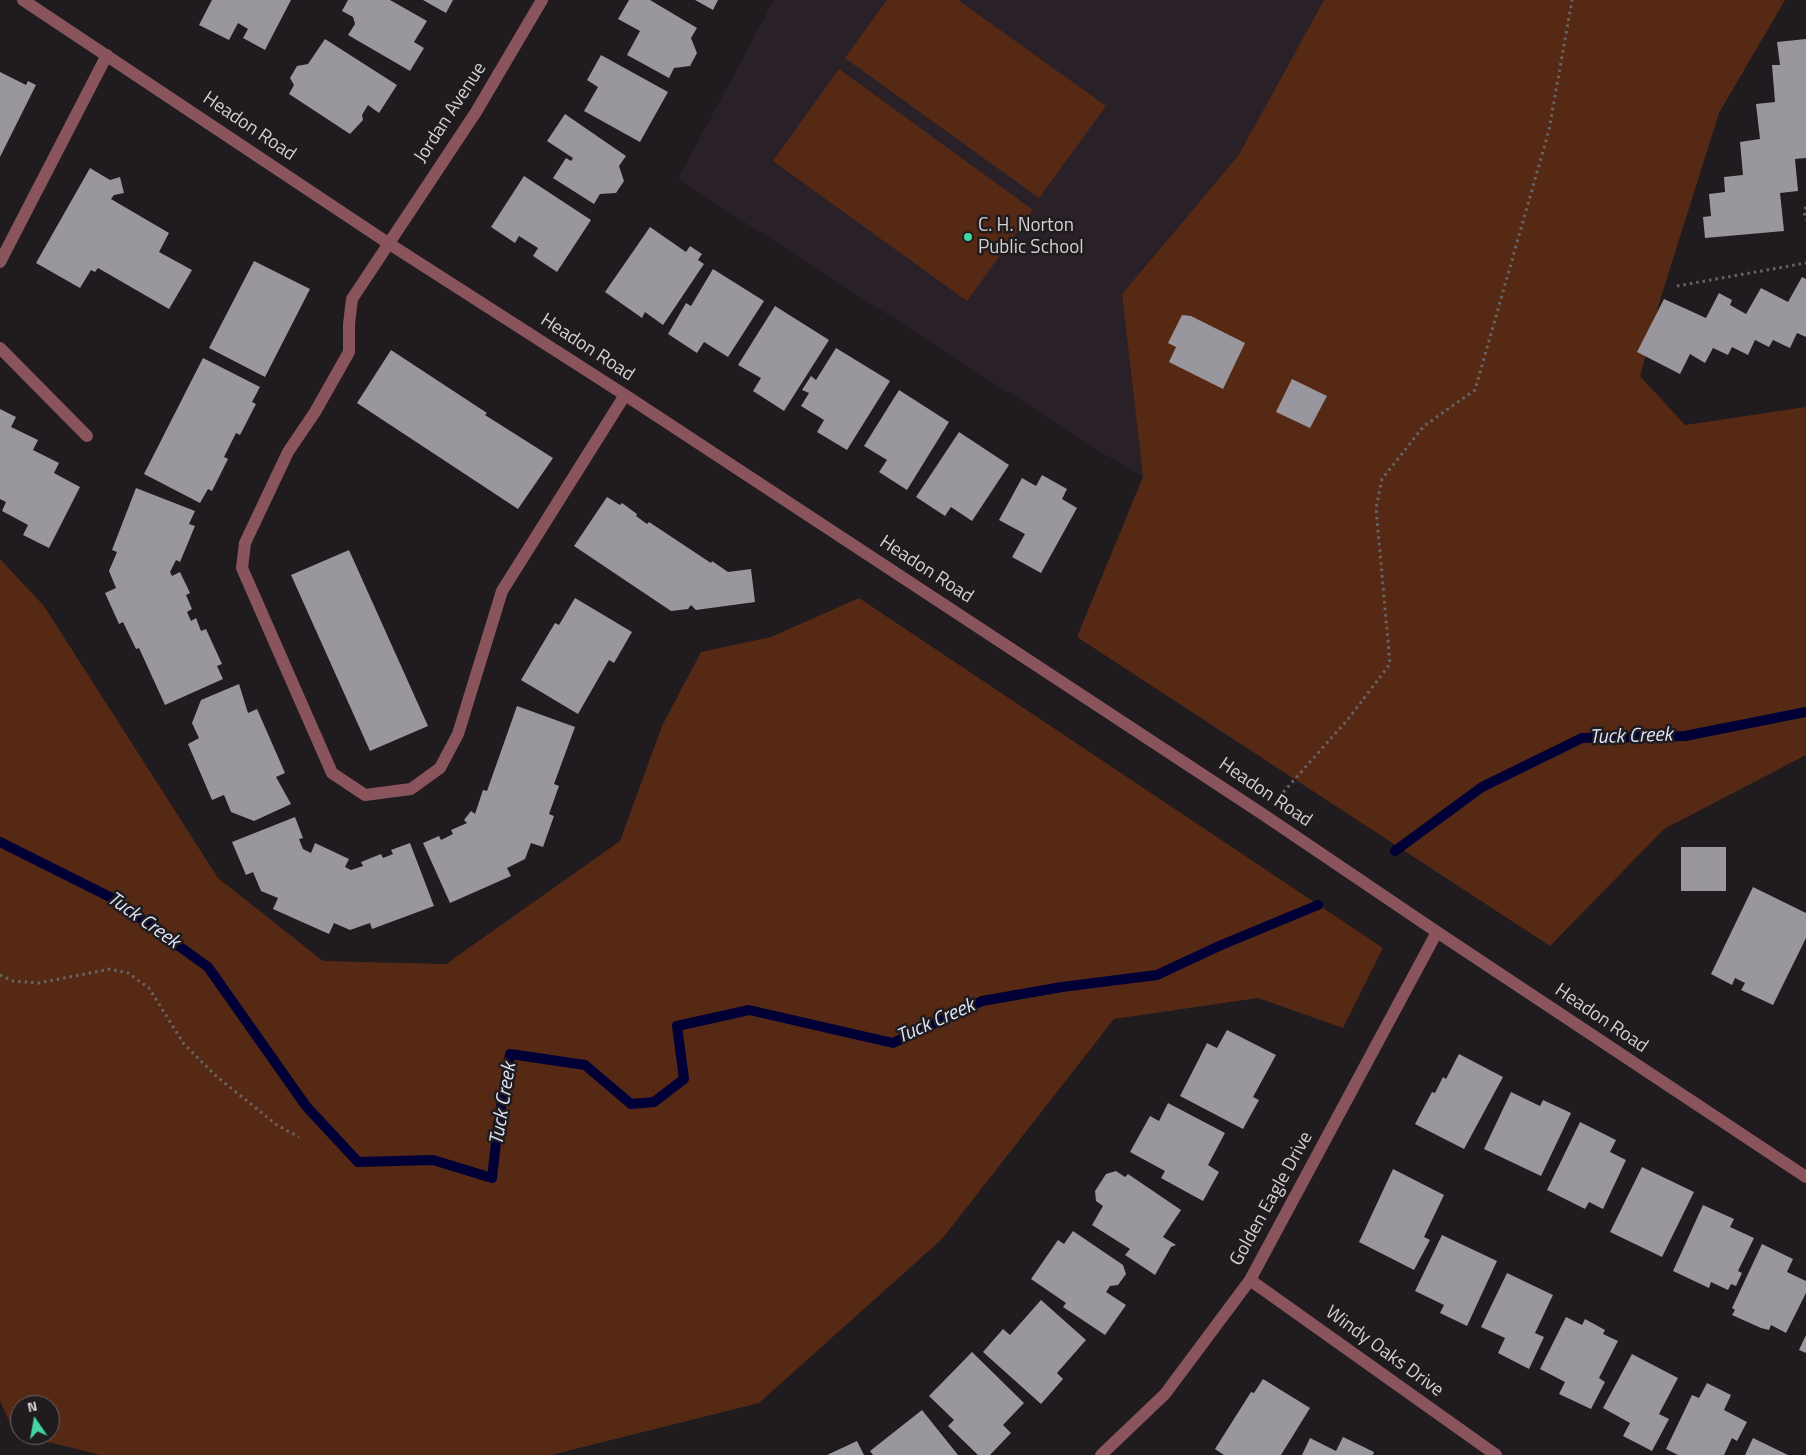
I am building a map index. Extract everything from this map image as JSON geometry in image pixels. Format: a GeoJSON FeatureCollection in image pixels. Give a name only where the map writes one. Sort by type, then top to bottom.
{"type":"FeatureCollection","features":[{"type":"Feature","properties":{"kind":"street","name":"Headon Road"},"geometry":{"type":"LineString","coordinates":[[23,0],[388,243],[625,394],[1264,815],[1806,1177]]}},
{"type":"Feature","properties":{"kind":"street","name":"Jordan Avenue"},"geometry":{"type":"LineString","coordinates":[[542,0],[476,112],[352,299],[349,324],[349,352],[315,412],[288,452],[245,543],[242,568],[332,773],[365,795],[411,789],[440,768],[458,734],[502,591],[625,394]]}},
{"type":"Feature","properties":{"kind":"street"},"geometry":{"type":"LineString","coordinates":[[0,262],[107,55]]}},
{"type":"Feature","properties":{"kind":"street"},"geometry":{"type":"LineString","coordinates":[[0,348],[87,436]]}},
{"type":"Feature","properties":{"kind":"street","name":"Golden Eagle Drive"},"geometry":{"type":"LineString","coordinates":[[1101,1455],[1165,1394],[1250,1280],[1437,932]]}},
{"type":"Feature","properties":{"kind":"street","name":"Windy Oaks Drive"},"geometry":{"type":"LineString","coordinates":[[1250,1280],[1496,1455]]}},
{"type":"Feature","properties":{"kind":"path"},"geometry":{"type":"LineString","coordinates":[[1264,815],[1349,718],[1390,664],[1376,508],[1382,479],[1424,426],[1475,390],[1549,130],[1572,0]]}},
{"type":"Feature","properties":{"kind":"path"},"geometry":{"type":"LineString","coordinates":[[1806,207],[1804,211],[1806,220]]}},
{"type":"Feature","properties":{"kind":"path"},"geometry":{"type":"LineString","coordinates":[[1676,286],[1806,263]]}},
{"type":"Feature","properties":{"kind":"path"},"geometry":{"type":"LineString","coordinates":[[0,975],[14,981],[39,983],[110,968],[128,973],[149,988],[184,1044],[216,1076],[277,1125],[299,1137]]}},
{"type":"Feature","properties":{"kind":"shaded area","name":"C. H. Norton Public School"},"geometry":{"type":"Polygon","coordinates":[[[774,0],[1324,0],[1238,156],[1122,294],[1143,477],[1099,451],[678,179],[774,0]]]}},
{"type":"Feature","properties":{"kind":"shaded area"},"geometry":{"type":"Polygon","coordinates":[[[887,0],[958,0],[1106,106],[1039,198],[845,58],[887,0]]]}},
{"type":"Feature","properties":{"kind":"shaded area"},"geometry":{"type":"Polygon","coordinates":[[[1324,0],[1785,0],[1719,113],[1661,297],[1640,376],[1685,425],[1806,407],[1806,755],[1664,829],[1550,946],[1077,637],[1143,477],[1122,294],[1238,156],[1324,0]]]}},
{"type":"Feature","properties":{"kind":"shaded area"},"geometry":{"type":"Polygon","coordinates":[[[839,69],[1033,210],[967,301],[773,161],[839,69]]]}},
{"type":"Feature","properties":{"kind":"shaded area"},"geometry":{"type":"Polygon","coordinates":[[[0,559],[44,606],[218,878],[323,961],[446,964],[620,841],[662,726],[701,652],[771,637],[859,598],[1383,948],[1343,1028],[1258,998],[1114,1019],[942,1239],[759,1403],[551,1455],[101,1455],[60,1445],[60,1395],[10,1395],[10,1423],[0,1401],[0,559]]]}},
{"type":"Feature","properties":{"kind":"building"},"geometry":{"type":"Polygon","coordinates":[[[212,0],[291,0],[265,50],[243,38],[248,29],[238,23],[229,40],[199,25],[212,0]]]}},
{"type":"Feature","properties":{"kind":"building"},"geometry":{"type":"Polygon","coordinates":[[[348,0],[390,0],[427,21],[414,42],[424,48],[410,71],[348,35],[355,24],[353,17],[342,11],[348,0]]]}},
{"type":"Feature","properties":{"kind":"building"},"geometry":{"type":"Polygon","coordinates":[[[423,0],[453,0],[446,13],[423,0]]]}},
{"type":"Feature","properties":{"kind":"building"},"geometry":{"type":"Polygon","coordinates":[[[629,0],[650,0],[697,28],[691,38],[697,53],[690,66],[674,68],[669,78],[627,55],[640,31],[618,19],[629,0]]]}},
{"type":"Feature","properties":{"kind":"building"},"geometry":{"type":"Polygon","coordinates":[[[695,0],[718,0],[713,10],[695,0]]]}},
{"type":"Feature","properties":{"kind":"building"},"geometry":{"type":"Polygon","coordinates":[[[325,39],[397,85],[379,113],[368,105],[362,115],[363,120],[350,134],[289,94],[294,85],[290,78],[297,66],[308,64],[325,39]]]}},
{"type":"Feature","properties":{"kind":"building"},"geometry":{"type":"Polygon","coordinates":[[[1806,39],[1806,158],[1795,159],[1798,191],[1780,193],[1784,231],[1705,238],[1703,217],[1711,216],[1709,194],[1725,192],[1724,177],[1743,175],[1740,142],[1760,139],[1756,104],[1775,102],[1772,65],[1780,65],[1777,42],[1806,39]]]}},
{"type":"Feature","properties":{"kind":"building"},"geometry":{"type":"Polygon","coordinates":[[[601,55],[668,92],[640,142],[584,111],[598,87],[587,80],[601,55]]]}},
{"type":"Feature","properties":{"kind":"building"},"geometry":{"type":"Polygon","coordinates":[[[0,72],[26,85],[28,81],[36,85],[0,157],[0,72]]]}},
{"type":"Feature","properties":{"kind":"building"},"geometry":{"type":"Polygon","coordinates":[[[565,114],[626,156],[619,166],[624,181],[616,193],[600,194],[594,204],[553,178],[566,158],[571,161],[573,158],[547,141],[565,114]]]}},
{"type":"Feature","properties":{"kind":"building"},"geometry":{"type":"Polygon","coordinates":[[[90,168],[110,180],[120,177],[124,193],[114,195],[111,199],[169,233],[159,252],[192,270],[169,309],[98,268],[95,272],[91,270],[80,288],[36,263],[90,168]]]}},
{"type":"Feature","properties":{"kind":"building"},"geometry":{"type":"Polygon","coordinates":[[[524,176],[591,220],[557,272],[533,256],[538,248],[519,236],[515,243],[491,227],[524,176]]]}},
{"type":"Feature","properties":{"kind":"building"},"geometry":{"type":"Polygon","coordinates":[[[650,227],[686,252],[690,246],[702,254],[698,260],[704,264],[663,325],[645,312],[642,318],[605,292],[650,227]]]}},
{"type":"Feature","properties":{"kind":"building"},"geometry":{"type":"Polygon","coordinates":[[[254,261],[310,289],[265,377],[209,348],[254,261]]]}},
{"type":"Feature","properties":{"kind":"building"},"geometry":{"type":"Polygon","coordinates":[[[713,269],[764,301],[728,357],[704,342],[697,353],[668,334],[686,303],[691,306],[713,269]]]}},
{"type":"Feature","properties":{"kind":"building"},"geometry":{"type":"Polygon","coordinates":[[[1802,277],[1806,279],[1806,337],[1797,333],[1790,348],[1773,340],[1769,347],[1755,340],[1748,355],[1732,347],[1728,355],[1713,348],[1705,363],[1690,354],[1680,374],[1637,352],[1664,299],[1706,318],[1719,293],[1732,300],[1730,305],[1746,314],[1761,288],[1788,302],[1802,277]]]}},
{"type":"Feature","properties":{"kind":"building"},"geometry":{"type":"Polygon","coordinates":[[[775,306],[829,340],[784,411],[753,391],[761,378],[738,365],[775,306]]]}},
{"type":"Feature","properties":{"kind":"building"},"geometry":{"type":"Polygon","coordinates":[[[1182,315],[1191,316],[1245,343],[1223,389],[1169,362],[1176,347],[1168,343],[1182,315]]]}},
{"type":"Feature","properties":{"kind":"building"},"geometry":{"type":"Polygon","coordinates":[[[836,348],[890,381],[847,450],[817,432],[824,420],[801,406],[809,393],[802,390],[811,376],[816,380],[836,348]]]}},
{"type":"Feature","properties":{"kind":"building"},"geometry":{"type":"Polygon","coordinates":[[[391,350],[487,413],[485,415],[553,458],[518,509],[357,403],[391,350]]]}},
{"type":"Feature","properties":{"kind":"building"},"geometry":{"type":"Polygon","coordinates":[[[203,358],[260,387],[252,402],[256,404],[240,435],[236,433],[224,457],[228,459],[212,491],[208,489],[200,503],[144,474],[203,358]]]}},
{"type":"Feature","properties":{"kind":"building"},"geometry":{"type":"Polygon","coordinates":[[[1292,379],[1327,396],[1310,428],[1276,412],[1292,379]]]}},
{"type":"Feature","properties":{"kind":"building"},"geometry":{"type":"Polygon","coordinates":[[[899,390],[949,422],[907,490],[879,472],[887,460],[864,446],[899,390]]]}},
{"type":"Feature","properties":{"kind":"building"},"geometry":{"type":"Polygon","coordinates":[[[0,409],[16,417],[11,427],[38,440],[33,450],[59,463],[54,473],[80,487],[49,548],[23,535],[28,525],[2,511],[6,502],[0,499],[0,409]]]}},
{"type":"Feature","properties":{"kind":"building"},"geometry":{"type":"Polygon","coordinates":[[[959,432],[1009,465],[972,521],[951,507],[945,516],[916,497],[959,432]]]}},
{"type":"Feature","properties":{"kind":"building"},"geometry":{"type":"Polygon","coordinates":[[[1042,475],[1067,489],[1062,499],[1077,508],[1041,573],[1012,557],[1025,534],[999,520],[1022,478],[1036,486],[1042,475]]]}},
{"type":"Feature","properties":{"kind":"building"},"geometry":{"type":"Polygon","coordinates":[[[136,488],[195,511],[189,524],[195,526],[180,562],[176,560],[170,572],[172,576],[180,572],[190,593],[186,595],[192,609],[187,612],[191,621],[196,618],[201,631],[206,629],[222,664],[217,666],[223,679],[165,705],[139,648],[136,649],[123,622],[119,624],[105,593],[116,588],[109,571],[117,552],[112,550],[136,488]]]}},
{"type":"Feature","properties":{"kind":"building"},"geometry":{"type":"Polygon","coordinates":[[[607,497],[620,505],[622,503],[647,524],[649,522],[728,572],[751,569],[755,602],[696,610],[691,605],[688,609],[671,611],[574,546],[607,497]]]}},
{"type":"Feature","properties":{"kind":"building"},"geometry":{"type":"Polygon","coordinates":[[[349,550],[428,726],[370,751],[291,575],[349,550]]]}},
{"type":"Feature","properties":{"kind":"building"},"geometry":{"type":"Polygon","coordinates":[[[575,598],[632,632],[614,663],[609,660],[578,714],[521,680],[555,623],[559,625],[575,598]]]}},
{"type":"Feature","properties":{"kind":"building"},"geometry":{"type":"Polygon","coordinates":[[[239,684],[248,713],[257,709],[285,773],[276,777],[291,804],[254,821],[231,812],[224,795],[212,800],[188,744],[199,738],[192,723],[201,700],[239,684]]]}},
{"type":"Feature","properties":{"kind":"building"},"geometry":{"type":"Polygon","coordinates":[[[517,706],[575,727],[554,784],[559,786],[549,814],[554,816],[543,847],[531,843],[525,859],[507,868],[511,876],[450,903],[423,843],[439,836],[441,840],[453,834],[451,830],[467,823],[464,820],[471,811],[475,814],[483,790],[487,791],[517,706]]]}},
{"type":"Feature","properties":{"kind":"building"},"geometry":{"type":"Polygon","coordinates":[[[295,817],[303,838],[299,839],[303,849],[311,853],[315,843],[349,859],[345,867],[351,870],[363,866],[361,862],[381,854],[383,858],[393,854],[391,850],[410,843],[434,906],[372,929],[370,923],[350,930],[334,923],[329,934],[273,909],[278,898],[261,891],[253,872],[246,875],[232,842],[295,817]]]}},
{"type":"Feature","properties":{"kind":"building"},"geometry":{"type":"Polygon","coordinates":[[[1681,847],[1726,847],[1726,891],[1681,891],[1681,847]]]}},
{"type":"Feature","properties":{"kind":"building"},"geometry":{"type":"Polygon","coordinates":[[[1753,887],[1806,913],[1806,938],[1773,1005],[1741,990],[1745,983],[1735,978],[1732,985],[1711,974],[1753,887]]]}},
{"type":"Feature","properties":{"kind":"building"},"geometry":{"type":"Polygon","coordinates":[[[1227,1030],[1276,1055],[1253,1097],[1259,1100],[1243,1129],[1180,1096],[1207,1043],[1217,1048],[1227,1030]]]}},
{"type":"Feature","properties":{"kind":"building"},"geometry":{"type":"Polygon","coordinates":[[[1459,1054],[1503,1077],[1464,1149],[1415,1124],[1432,1092],[1435,1093],[1443,1077],[1446,1079],[1459,1054]]]}},
{"type":"Feature","properties":{"kind":"building"},"geometry":{"type":"Polygon","coordinates":[[[1511,1092],[1540,1106],[1543,1100],[1571,1113],[1541,1176],[1484,1149],[1511,1092]]]}},
{"type":"Feature","properties":{"kind":"building"},"geometry":{"type":"Polygon","coordinates":[[[1168,1103],[1225,1133],[1208,1165],[1219,1172],[1203,1201],[1161,1178],[1165,1171],[1130,1152],[1150,1116],[1159,1121],[1168,1103]]]}},
{"type":"Feature","properties":{"kind":"building"},"geometry":{"type":"Polygon","coordinates":[[[1580,1122],[1616,1140],[1610,1152],[1626,1160],[1603,1209],[1589,1202],[1585,1209],[1547,1190],[1580,1122]]]}},
{"type":"Feature","properties":{"kind":"building"},"geometry":{"type":"Polygon","coordinates":[[[1642,1167],[1694,1192],[1662,1257],[1610,1232],[1642,1167]]]}},
{"type":"Feature","properties":{"kind":"building"},"geometry":{"type":"Polygon","coordinates":[[[1393,1169],[1444,1195],[1424,1237],[1430,1240],[1414,1270],[1359,1242],[1393,1169]]]}},
{"type":"Feature","properties":{"kind":"building"},"geometry":{"type":"Polygon","coordinates":[[[1116,1171],[1125,1177],[1128,1174],[1181,1210],[1163,1237],[1176,1245],[1171,1247],[1155,1275],[1125,1255],[1130,1249],[1092,1225],[1103,1206],[1096,1201],[1095,1191],[1106,1174],[1116,1171]]]}},
{"type":"Feature","properties":{"kind":"building"},"geometry":{"type":"Polygon","coordinates":[[[1703,1205],[1734,1219],[1730,1227],[1754,1238],[1738,1271],[1742,1273],[1736,1286],[1731,1284],[1728,1290],[1711,1282],[1709,1288],[1673,1271],[1703,1205]]]}},
{"type":"Feature","properties":{"kind":"building"},"geometry":{"type":"Polygon","coordinates":[[[1073,1231],[1123,1265],[1126,1274],[1118,1285],[1110,1286],[1106,1292],[1126,1305],[1105,1335],[1063,1307],[1066,1303],[1031,1279],[1058,1240],[1064,1244],[1073,1231]]]}},
{"type":"Feature","properties":{"kind":"building"},"geometry":{"type":"Polygon","coordinates":[[[1442,1235],[1497,1261],[1467,1326],[1440,1313],[1444,1305],[1415,1291],[1442,1235]]]}},
{"type":"Feature","properties":{"kind":"building"},"geometry":{"type":"Polygon","coordinates":[[[1762,1244],[1793,1259],[1787,1272],[1806,1281],[1806,1293],[1786,1333],[1771,1325],[1769,1330],[1761,1328],[1732,1315],[1735,1310],[1732,1308],[1762,1244]]]}},
{"type":"Feature","properties":{"kind":"building"},"geometry":{"type":"Polygon","coordinates":[[[1507,1273],[1553,1295],[1535,1333],[1544,1337],[1529,1369],[1498,1353],[1505,1338],[1481,1327],[1507,1273]]]}},
{"type":"Feature","properties":{"kind":"building"},"geometry":{"type":"Polygon","coordinates":[[[1041,1300],[1086,1340],[1057,1373],[1063,1379],[1041,1404],[983,1352],[1003,1329],[1010,1335],[1041,1300]]]}},
{"type":"Feature","properties":{"kind":"building"},"geometry":{"type":"Polygon","coordinates":[[[1566,1317],[1582,1325],[1585,1319],[1605,1330],[1603,1334],[1618,1341],[1599,1378],[1605,1382],[1591,1409],[1559,1394],[1565,1382],[1540,1369],[1566,1317]]]}},
{"type":"Feature","properties":{"kind":"building"},"geometry":{"type":"Polygon","coordinates":[[[1806,1335],[1806,1353],[1799,1350],[1806,1335]]]}},
{"type":"Feature","properties":{"kind":"building"},"geometry":{"type":"Polygon","coordinates":[[[972,1352],[1024,1403],[1003,1425],[1011,1433],[990,1455],[978,1455],[948,1426],[954,1420],[929,1396],[972,1352]]]}},
{"type":"Feature","properties":{"kind":"building"},"geometry":{"type":"Polygon","coordinates":[[[1632,1354],[1678,1378],[1659,1414],[1669,1419],[1652,1451],[1623,1436],[1630,1423],[1603,1408],[1632,1354]]]}},
{"type":"Feature","properties":{"kind":"building"},"geometry":{"type":"Polygon","coordinates":[[[1263,1379],[1310,1408],[1281,1455],[1224,1455],[1215,1449],[1251,1392],[1254,1393],[1263,1379]]]}},
{"type":"Feature","properties":{"kind":"building"},"geometry":{"type":"Polygon","coordinates":[[[1707,1383],[1731,1395],[1724,1410],[1747,1422],[1737,1441],[1732,1438],[1724,1455],[1678,1455],[1666,1449],[1692,1395],[1699,1398],[1707,1383]]]}},
{"type":"Feature","properties":{"kind":"building"},"geometry":{"type":"Polygon","coordinates":[[[922,1410],[958,1455],[873,1455],[870,1451],[922,1410]]]}},
{"type":"Feature","properties":{"kind":"building"},"geometry":{"type":"Polygon","coordinates":[[[1343,1437],[1374,1452],[1373,1455],[1302,1455],[1310,1438],[1336,1451],[1343,1437]]]}},
{"type":"Feature","properties":{"kind":"building"},"geometry":{"type":"Polygon","coordinates":[[[1753,1438],[1788,1455],[1745,1455],[1753,1438]]]}},
{"type":"Feature","properties":{"kind":"building"},"geometry":{"type":"Polygon","coordinates":[[[857,1441],[864,1455],[827,1455],[857,1441]]]}},
{"type":"Feature","properties":{"kind":"waterway","name":"Tuck Creek"},"geometry":{"type":"LineString","coordinates":[[1395,851],[1482,787],[1582,738],[1685,736],[1806,712]]}},
{"type":"Feature","properties":{"kind":"waterway","name":"Tuck Creek"},"geometry":{"type":"LineString","coordinates":[[0,842],[112,898],[208,967],[306,1106],[358,1162],[433,1160],[492,1178],[498,1125],[510,1054],[585,1065],[631,1104],[654,1102],[684,1079],[677,1026],[749,1010],[893,1043],[982,1001],[1062,987],[1157,975],[1219,946],[1318,905]]}},
{"type":"Feature","properties":{"kind":"place","name":"C. H. Norton Public School"},"geometry":{"type":"Point","coordinates":[968,237]}}]}
